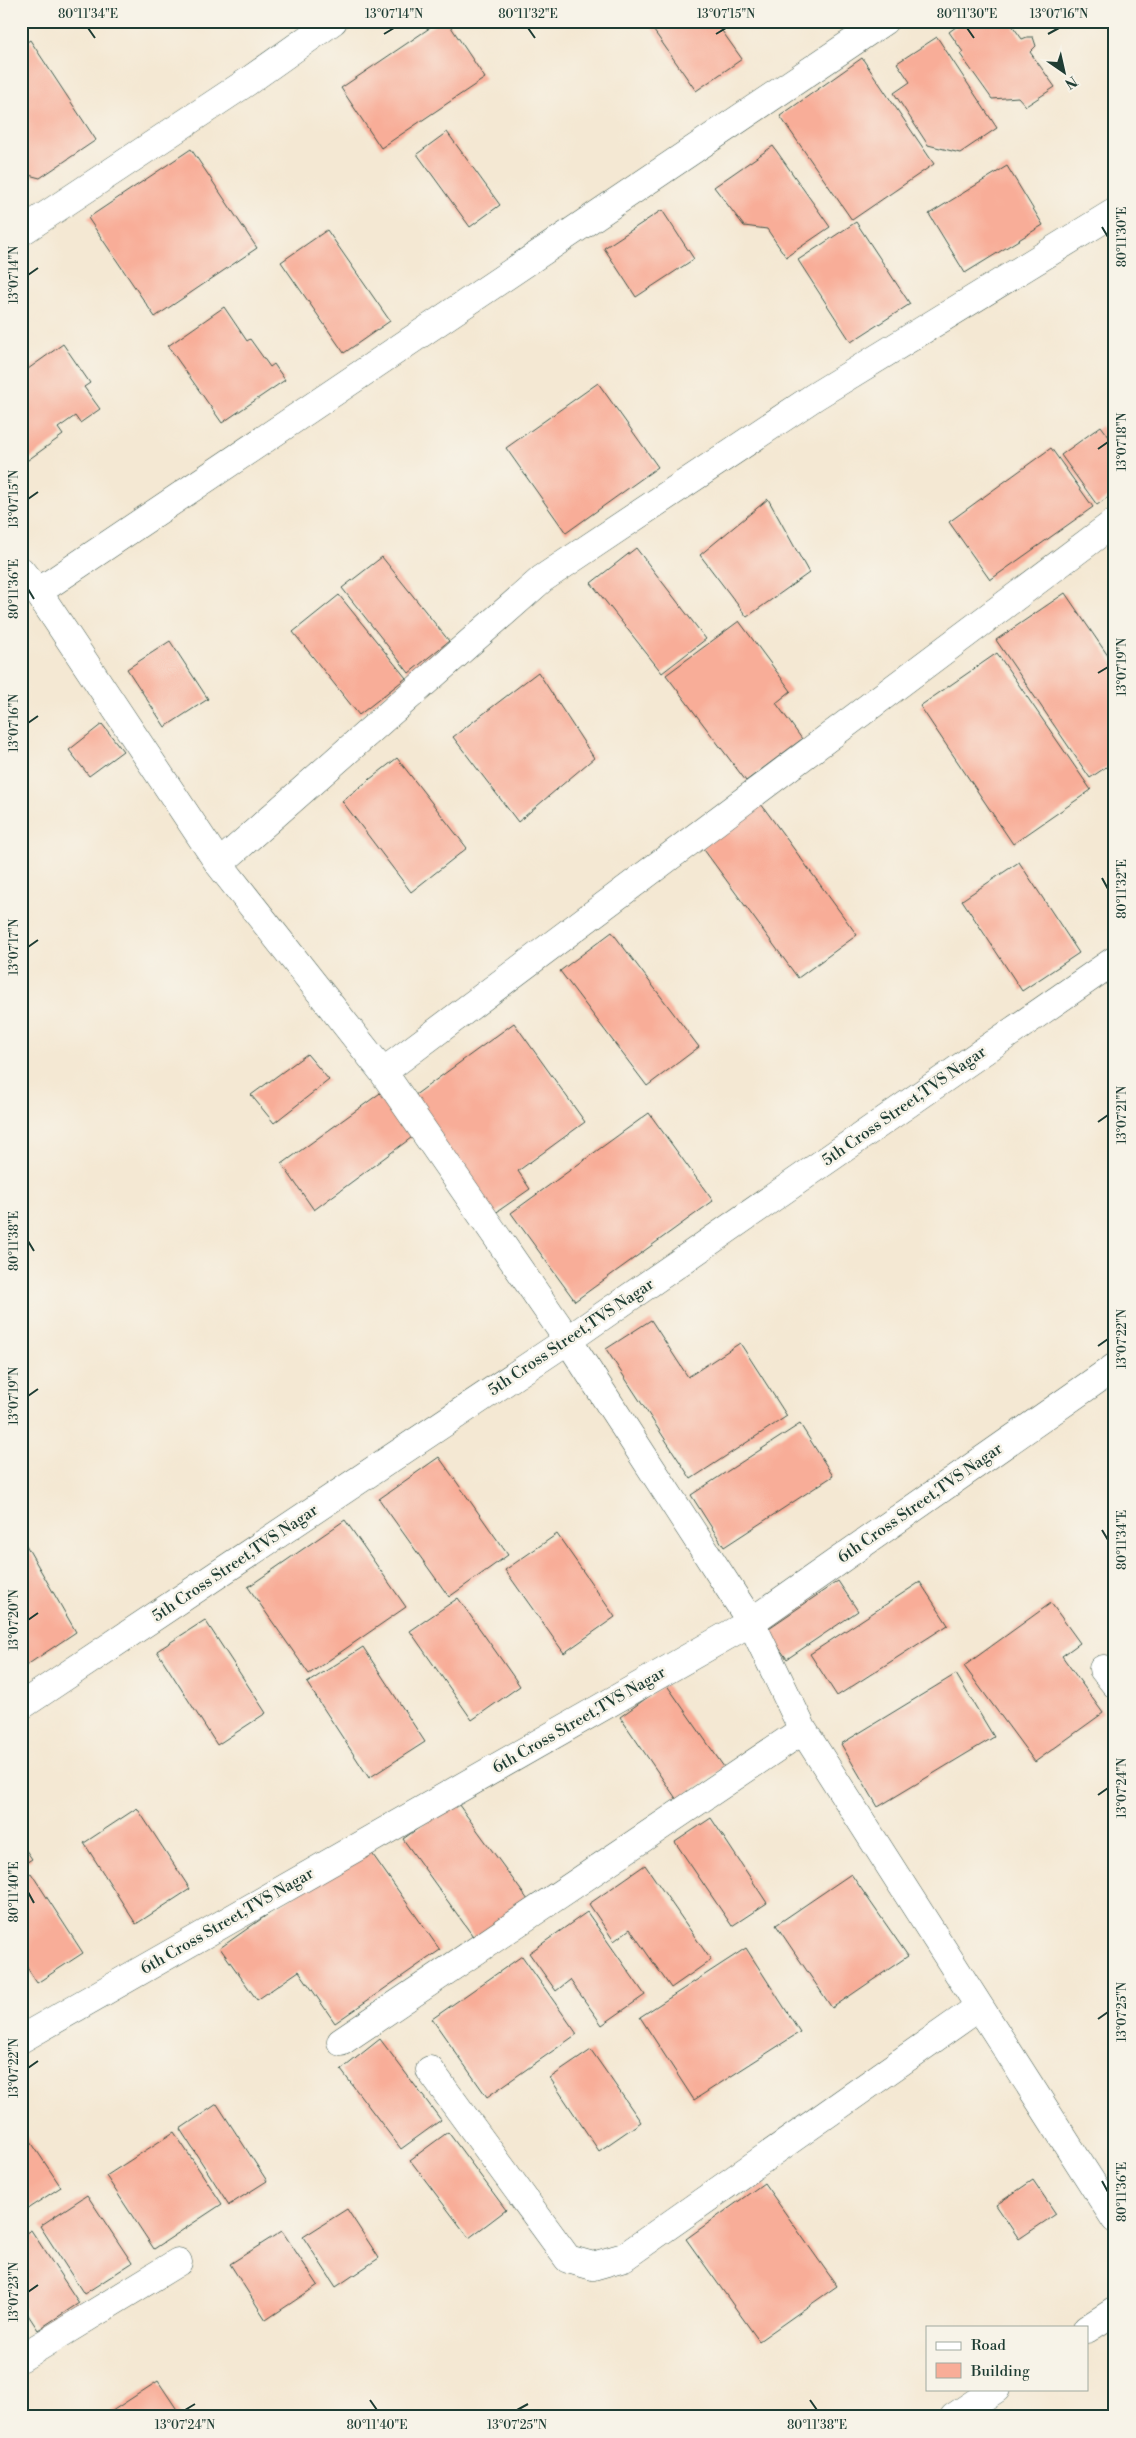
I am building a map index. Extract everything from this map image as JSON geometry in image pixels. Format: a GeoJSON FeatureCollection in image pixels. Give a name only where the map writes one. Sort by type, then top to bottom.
{"type":"FeatureCollection","features":[{"type":"Feature","properties":{"kind":"street"},"geometry":{"type":"LineString","coordinates":[[21,232],[247,82],[334,21]]}},
{"type":"Feature","properties":{"kind":"street"},"geometry":{"type":"LineString","coordinates":[[38,592],[884,21]]}},
{"type":"Feature","properties":{"kind":"street"},"geometry":{"type":"LineString","coordinates":[[220,864],[542,578],[814,397],[1115,212]]}},
{"type":"Feature","properties":{"kind":"street"},"geometry":{"type":"LineString","coordinates":[[383,1072],[1115,522]]}},
{"type":"Feature","properties":{"kind":"street"},"geometry":{"type":"LineString","coordinates":[[21,571],[38,592],[220,864],[383,1072],[568,1340],[750,1622],[803,1730],[1115,2219]]}},
{"type":"Feature","properties":{"kind":"street","name":"5th Cross Street,TVS Nagar"},"geometry":{"type":"LineString","coordinates":[[21,1706],[568,1340],[1115,960]]}},
{"type":"Feature","properties":{"kind":"street","name":"6th Cross Street,TVS Nagar"},"geometry":{"type":"LineString","coordinates":[[21,2039],[750,1622],[1115,1367]]}},
{"type":"Feature","properties":{"kind":"street"},"geometry":{"type":"LineString","coordinates":[[341,2042],[803,1730]]}},
{"type":"Feature","properties":{"kind":"street"},"geometry":{"type":"LineString","coordinates":[[430,2070],[568,2259],[593,2266],[624,2257],[979,2007]]}},
{"type":"Feature","properties":{"kind":"street"},"geometry":{"type":"LineString","coordinates":[[21,2358],[178,2262]]}},
{"type":"Feature","properties":{"kind":"street"},"geometry":{"type":"LineString","coordinates":[[1088,2328],[1115,2311]]}},
{"type":"Feature","properties":{"kind":"street"},"geometry":{"type":"LineString","coordinates":[[954,2417],[994,2390]]}},
{"type":"Feature","properties":{"kind":"building"},"geometry":{"type":"Polygon","coordinates":[[[440,21],[447,21],[485,78],[381,148],[341,88],[440,21]]]}},
{"type":"Feature","properties":{"kind":"building"},"geometry":{"type":"Polygon","coordinates":[[[647,21],[715,21],[742,59],[696,91],[647,21]]]}},
{"type":"Feature","properties":{"kind":"building"},"geometry":{"type":"Polygon","coordinates":[[[964,21],[1009,21],[1022,39],[1033,37],[1036,46],[1030,52],[1055,87],[1026,106],[1018,97],[992,99],[960,54],[963,52],[949,32],[964,21]]]}},
{"type":"Feature","properties":{"kind":"building"},"geometry":{"type":"Polygon","coordinates":[[[937,37],[997,128],[960,153],[928,145],[894,93],[910,82],[897,63],[937,37]]]}},
{"type":"Feature","properties":{"kind":"building"},"geometry":{"type":"Polygon","coordinates":[[[30,40],[96,140],[40,178],[21,173],[21,46],[30,40]]]}},
{"type":"Feature","properties":{"kind":"building"},"geometry":{"type":"Polygon","coordinates":[[[862,58],[934,164],[852,220],[780,116],[862,58]]]}},
{"type":"Feature","properties":{"kind":"building"},"geometry":{"type":"Polygon","coordinates":[[[447,132],[500,205],[470,227],[417,154],[447,132]]]}},
{"type":"Feature","properties":{"kind":"building"},"geometry":{"type":"Polygon","coordinates":[[[773,146],[830,227],[786,257],[767,229],[744,226],[714,187],[773,146]]]}},
{"type":"Feature","properties":{"kind":"building"},"geometry":{"type":"Polygon","coordinates":[[[191,149],[257,248],[155,317],[88,218],[191,149]]]}},
{"type":"Feature","properties":{"kind":"building"},"geometry":{"type":"Polygon","coordinates":[[[1007,166],[1043,225],[965,273],[929,214],[1007,166]]]}},
{"type":"Feature","properties":{"kind":"building"},"geometry":{"type":"Polygon","coordinates":[[[662,210],[694,259],[636,297],[604,248],[662,210]]]}},
{"type":"Feature","properties":{"kind":"building"},"geometry":{"type":"Polygon","coordinates":[[[856,222],[910,304],[851,342],[798,260],[856,222]]]}},
{"type":"Feature","properties":{"kind":"building"},"geometry":{"type":"Polygon","coordinates":[[[327,230],[390,321],[344,353],[281,262],[327,230]]]}},
{"type":"Feature","properties":{"kind":"building"},"geometry":{"type":"Polygon","coordinates":[[[224,307],[247,341],[250,339],[270,367],[274,364],[285,380],[222,423],[168,346],[224,307]]]}},
{"type":"Feature","properties":{"kind":"building"},"geometry":{"type":"Polygon","coordinates":[[[63,344],[90,383],[84,387],[100,409],[80,423],[75,416],[58,428],[63,435],[21,465],[21,374],[63,344]]]}},
{"type":"Feature","properties":{"kind":"building"},"geometry":{"type":"Polygon","coordinates":[[[598,383],[658,467],[566,533],[506,448],[598,383]]]}},
{"type":"Feature","properties":{"kind":"building"},"geometry":{"type":"Polygon","coordinates":[[[1101,426],[1115,445],[1115,492],[1097,505],[1061,455],[1101,426]]]}},
{"type":"Feature","properties":{"kind":"building"},"geometry":{"type":"Polygon","coordinates":[[[1051,448],[1093,507],[990,580],[949,522],[1051,448]]]}},
{"type":"Feature","properties":{"kind":"building"},"geometry":{"type":"Polygon","coordinates":[[[768,499],[809,573],[747,617],[700,555],[768,499]]]}},
{"type":"Feature","properties":{"kind":"building"},"geometry":{"type":"Polygon","coordinates":[[[636,548],[706,639],[662,673],[591,583],[636,548]]]}},
{"type":"Feature","properties":{"kind":"building"},"geometry":{"type":"Polygon","coordinates":[[[382,557],[449,641],[409,673],[342,588],[382,557]]]}},
{"type":"Feature","properties":{"kind":"building"},"geometry":{"type":"Polygon","coordinates":[[[1065,593],[1115,666],[1115,761],[1090,778],[996,640],[1065,593]]]}},
{"type":"Feature","properties":{"kind":"building"},"geometry":{"type":"Polygon","coordinates":[[[339,595],[406,678],[359,715],[293,632],[339,595]]]}},
{"type":"Feature","properties":{"kind":"building"},"geometry":{"type":"Polygon","coordinates":[[[739,621],[791,691],[776,703],[802,739],[746,781],[666,675],[739,621]]]}},
{"type":"Feature","properties":{"kind":"building"},"geometry":{"type":"Polygon","coordinates":[[[170,641],[208,699],[165,727],[127,669],[170,641]]]}},
{"type":"Feature","properties":{"kind":"building"},"geometry":{"type":"Polygon","coordinates":[[[997,653],[1091,790],[1013,844],[920,706],[997,653]]]}},
{"type":"Feature","properties":{"kind":"building"},"geometry":{"type":"Polygon","coordinates":[[[538,672],[594,758],[518,822],[453,737],[538,672]]]}},
{"type":"Feature","properties":{"kind":"building"},"geometry":{"type":"Polygon","coordinates":[[[102,724],[123,751],[89,776],[69,750],[102,724]]]}},
{"type":"Feature","properties":{"kind":"building"},"geometry":{"type":"Polygon","coordinates":[[[397,758],[467,848],[411,892],[342,801],[397,758]]]}},
{"type":"Feature","properties":{"kind":"building"},"geometry":{"type":"Polygon","coordinates":[[[761,804],[857,935],[798,978],[702,847],[761,804]]]}},
{"type":"Feature","properties":{"kind":"building"},"geometry":{"type":"Polygon","coordinates":[[[1019,862],[1079,953],[1022,991],[962,900],[1019,862]]]}},
{"type":"Feature","properties":{"kind":"building"},"geometry":{"type":"Polygon","coordinates":[[[612,932],[699,1047],[647,1086],[560,971],[612,932]]]}},
{"type":"Feature","properties":{"kind":"building"},"geometry":{"type":"Polygon","coordinates":[[[514,1023],[585,1122],[518,1171],[530,1189],[491,1216],[407,1101],[514,1023]]]}},
{"type":"Feature","properties":{"kind":"building"},"geometry":{"type":"Polygon","coordinates":[[[307,1054],[329,1080],[274,1123],[251,1095],[307,1054]]]}},
{"type":"Feature","properties":{"kind":"building"},"geometry":{"type":"Polygon","coordinates":[[[383,1091],[415,1135],[314,1210],[282,1164],[383,1091]]]}},
{"type":"Feature","properties":{"kind":"building"},"geometry":{"type":"Polygon","coordinates":[[[649,1113],[713,1201],[575,1301],[511,1213],[649,1113]]]}},
{"type":"Feature","properties":{"kind":"building"},"geometry":{"type":"Polygon","coordinates":[[[651,1320],[688,1377],[740,1343],[787,1416],[691,1479],[606,1349],[651,1320]]]}},
{"type":"Feature","properties":{"kind":"building"},"geometry":{"type":"Polygon","coordinates":[[[800,1424],[833,1476],[724,1547],[691,1495],[800,1424]]]}},
{"type":"Feature","properties":{"kind":"building"},"geometry":{"type":"Polygon","coordinates":[[[439,1457],[508,1555],[449,1597],[379,1499],[439,1457]]]}},
{"type":"Feature","properties":{"kind":"building"},"geometry":{"type":"Polygon","coordinates":[[[345,1520],[406,1607],[309,1674],[248,1587],[345,1520]]]}},
{"type":"Feature","properties":{"kind":"building"},"geometry":{"type":"Polygon","coordinates":[[[557,1534],[615,1617],[564,1653],[505,1570],[557,1534]]]}},
{"type":"Feature","properties":{"kind":"building"},"geometry":{"type":"Polygon","coordinates":[[[26,1545],[76,1632],[21,1669],[21,1548],[26,1545]]]}},
{"type":"Feature","properties":{"kind":"building"},"geometry":{"type":"Polygon","coordinates":[[[838,1581],[858,1611],[787,1659],[766,1630],[838,1581]]]}},
{"type":"Feature","properties":{"kind":"building"},"geometry":{"type":"Polygon","coordinates":[[[920,1582],[948,1625],[837,1696],[810,1654],[920,1582]]]}},
{"type":"Feature","properties":{"kind":"building"},"geometry":{"type":"Polygon","coordinates":[[[458,1598],[520,1686],[472,1720],[410,1631],[458,1598]]]}},
{"type":"Feature","properties":{"kind":"building"},"geometry":{"type":"Polygon","coordinates":[[[1051,1603],[1080,1643],[1062,1656],[1103,1713],[1035,1762],[964,1666],[1051,1603]]]}},
{"type":"Feature","properties":{"kind":"building"},"geometry":{"type":"Polygon","coordinates":[[[205,1620],[266,1713],[217,1745],[157,1651],[205,1620]]]}},
{"type":"Feature","properties":{"kind":"building"},"geometry":{"type":"Polygon","coordinates":[[[363,1647],[425,1742],[369,1778],[307,1683],[363,1647]]]}},
{"type":"Feature","properties":{"kind":"building"},"geometry":{"type":"Polygon","coordinates":[[[956,1674],[994,1737],[878,1807],[841,1744],[956,1674]]]}},
{"type":"Feature","properties":{"kind":"building"},"geometry":{"type":"Polygon","coordinates":[[[666,1684],[724,1767],[677,1800],[620,1717],[666,1684]]]}},
{"type":"Feature","properties":{"kind":"building"},"geometry":{"type":"Polygon","coordinates":[[[456,1801],[528,1900],[475,1939],[403,1839],[456,1801]]]}},
{"type":"Feature","properties":{"kind":"building"},"geometry":{"type":"Polygon","coordinates":[[[137,1808],[190,1889],[136,1924],[84,1843],[137,1808]]]}},
{"type":"Feature","properties":{"kind":"building"},"geometry":{"type":"Polygon","coordinates":[[[711,1818],[767,1903],[732,1926],[675,1842],[711,1818]]]}},
{"type":"Feature","properties":{"kind":"building"},"geometry":{"type":"Polygon","coordinates":[[[21,1843],[32,1859],[21,1866],[21,1843]]]}},
{"type":"Feature","properties":{"kind":"building"},"geometry":{"type":"Polygon","coordinates":[[[366,1845],[440,1950],[335,2023],[299,1971],[257,2000],[220,1948],[366,1845]]]}},
{"type":"Feature","properties":{"kind":"building"},"geometry":{"type":"Polygon","coordinates":[[[645,1865],[711,1960],[671,1988],[630,1929],[614,1941],[589,1904],[645,1865]]]}},
{"type":"Feature","properties":{"kind":"building"},"geometry":{"type":"Polygon","coordinates":[[[31,1873],[83,1953],[37,1983],[21,1958],[21,1879],[31,1873]]]}},
{"type":"Feature","properties":{"kind":"building"},"geometry":{"type":"Polygon","coordinates":[[[851,1874],[908,1956],[832,2008],[776,1925],[851,1874]]]}},
{"type":"Feature","properties":{"kind":"building"},"geometry":{"type":"Polygon","coordinates":[[[587,1912],[645,1995],[602,2025],[570,1980],[556,1991],[529,1953],[587,1912]]]}},
{"type":"Feature","properties":{"kind":"building"},"geometry":{"type":"Polygon","coordinates":[[[746,1948],[800,2032],[694,2100],[640,2017],[746,1948]]]}},
{"type":"Feature","properties":{"kind":"building"},"geometry":{"type":"Polygon","coordinates":[[[522,1956],[577,2034],[487,2097],[432,2019],[522,1956]]]}},
{"type":"Feature","properties":{"kind":"building"},"geometry":{"type":"Polygon","coordinates":[[[380,2039],[441,2120],[401,2149],[341,2070],[380,2039]]]}},
{"type":"Feature","properties":{"kind":"building"},"geometry":{"type":"Polygon","coordinates":[[[591,2050],[641,2122],[599,2151],[550,2078],[591,2050]]]}},
{"type":"Feature","properties":{"kind":"building"},"geometry":{"type":"Polygon","coordinates":[[[217,2104],[267,2181],[229,2205],[180,2129],[217,2104]]]}},
{"type":"Feature","properties":{"kind":"building"},"geometry":{"type":"Polygon","coordinates":[[[21,2127],[61,2187],[21,2213],[21,2127]]]}},
{"type":"Feature","properties":{"kind":"building"},"geometry":{"type":"Polygon","coordinates":[[[174,2132],[222,2204],[154,2249],[106,2176],[174,2132]]]}},
{"type":"Feature","properties":{"kind":"building"},"geometry":{"type":"Polygon","coordinates":[[[448,2132],[506,2210],[469,2238],[410,2160],[448,2132]]]}},
{"type":"Feature","properties":{"kind":"building"},"geometry":{"type":"Polygon","coordinates":[[[1033,2180],[1056,2214],[1019,2239],[996,2205],[1033,2180]]]}},
{"type":"Feature","properties":{"kind":"building"},"geometry":{"type":"Polygon","coordinates":[[[764,2183],[837,2286],[759,2341],[686,2239],[764,2183]]]}},
{"type":"Feature","properties":{"kind":"building"},"geometry":{"type":"Polygon","coordinates":[[[87,2195],[132,2263],[84,2294],[40,2226],[87,2195]]]}},
{"type":"Feature","properties":{"kind":"building"},"geometry":{"type":"Polygon","coordinates":[[[347,2209],[379,2258],[336,2287],[303,2237],[347,2209]]]}},
{"type":"Feature","properties":{"kind":"building"},"geometry":{"type":"Polygon","coordinates":[[[31,2230],[79,2303],[38,2330],[21,2304],[21,2236],[31,2230]]]}},
{"type":"Feature","properties":{"kind":"building"},"geometry":{"type":"Polygon","coordinates":[[[282,2231],[318,2285],[266,2320],[230,2264],[282,2231]]]}},
{"type":"Feature","properties":{"kind":"building"},"geometry":{"type":"Polygon","coordinates":[[[158,2381],[182,2417],[103,2417],[158,2381]]]}}]}
